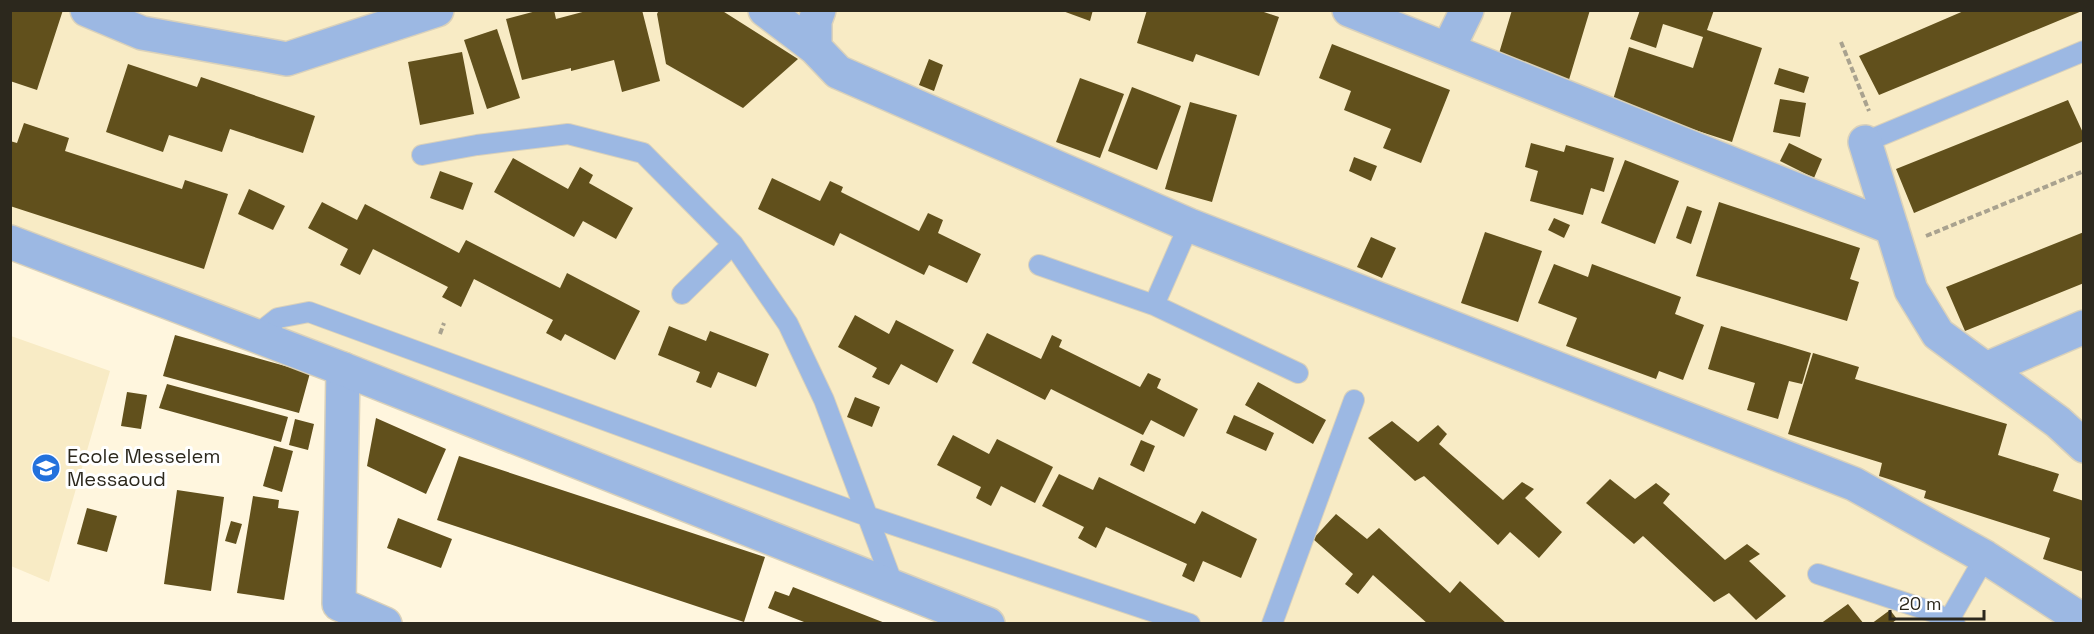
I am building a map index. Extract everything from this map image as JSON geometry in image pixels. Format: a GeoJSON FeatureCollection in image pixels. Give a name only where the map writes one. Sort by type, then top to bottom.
{"type":"FeatureCollection","features":[{"type":"Feature","properties":{"kind":"street"},"geometry":{"type":"LineString","coordinates":[[87,10],[142,33],[287,58],[437,10]]}},
{"type":"Feature","properties":{"kind":"street"},"geometry":{"type":"LineString","coordinates":[[765,10],[815,48],[838,72],[1189,225],[1854,484],[1985,557],[2084,621]]}},
{"type":"Feature","properties":{"kind":"street"},"geometry":{"type":"LineString","coordinates":[[815,48],[815,21],[819,10]]}},
{"type":"Feature","properties":{"kind":"street"},"geometry":{"type":"LineString","coordinates":[[1349,10],[1448,49],[1895,238]]}},
{"type":"Feature","properties":{"kind":"street"},"geometry":{"type":"LineString","coordinates":[[1448,49],[1467,10]]}},
{"type":"Feature","properties":{"kind":"street"},"geometry":{"type":"LineString","coordinates":[[1872,139],[1895,238],[1911,290],[1938,334],[2058,422],[2084,446]]}},
{"type":"Feature","properties":{"kind":"street"},"geometry":{"type":"LineString","coordinates":[[10,242],[343,369],[988,624]]}},
{"type":"Feature","properties":{"kind":"street"},"geometry":{"type":"LineString","coordinates":[[1986,369],[2084,327]]}},
{"type":"Feature","properties":{"kind":"street"},"geometry":{"type":"LineString","coordinates":[[343,369],[333,614],[385,624]]}},
{"type":"Feature","properties":{"kind":"lane"},"geometry":{"type":"LineString","coordinates":[[1872,139],[2084,51]]}},
{"type":"Feature","properties":{"kind":"lane"},"geometry":{"type":"LineString","coordinates":[[422,155],[477,145],[568,134],[643,153],[733,244],[788,324],[824,399],[894,587]]}},
{"type":"Feature","properties":{"kind":"lane"},"geometry":{"type":"LineString","coordinates":[[1154,305],[1189,225]]}},
{"type":"Feature","properties":{"kind":"lane"},"geometry":{"type":"LineString","coordinates":[[682,294],[733,244]]}},
{"type":"Feature","properties":{"kind":"lane"},"geometry":{"type":"LineString","coordinates":[[1039,265],[1154,305],[1298,373]]}},
{"type":"Feature","properties":{"kind":"lane"},"geometry":{"type":"LineString","coordinates":[[255,336],[278,318],[309,312],[867,516],[1190,624]]}},
{"type":"Feature","properties":{"kind":"lane"},"geometry":{"type":"LineString","coordinates":[[1272,624],[1354,400]]}},
{"type":"Feature","properties":{"kind":"lane"},"geometry":{"type":"LineString","coordinates":[[1818,574],[1933,612],[1952,622],[1985,557]]}},
{"type":"Feature","properties":{"kind":"path"},"geometry":{"type":"LineString","coordinates":[[1841,42],[1872,139]]}},
{"type":"Feature","properties":{"kind":"path"},"geometry":{"type":"LineString","coordinates":[[1895,238],[2084,171]]}},
{"type":"Feature","properties":{"kind":"shaded area"},"geometry":{"type":"Polygon","coordinates":[[[10,11],[2083,11],[2083,623],[967,623],[11,248],[10,11]]]}},
{"type":"Feature","properties":{"kind":"shaded area","name":"Ecole Messelem Messaoud"},"geometry":{"type":"Polygon","coordinates":[[[11,336],[110,371],[49,582],[11,566],[11,336]]]}},
{"type":"Feature","properties":{"kind":"building"},"geometry":{"type":"Polygon","coordinates":[[[10,10],[63,10],[37,90],[10,81],[10,10]]]}},
{"type":"Feature","properties":{"kind":"building"},"geometry":{"type":"Polygon","coordinates":[[[540,10],[554,10],[556,19],[590,10],[642,10],[660,81],[622,92],[614,60],[522,80],[506,19],[540,10]]]}},
{"type":"Feature","properties":{"kind":"building"},"geometry":{"type":"Polygon","coordinates":[[[659,10],[721,10],[798,59],[743,108],[666,64],[657,14],[659,10]]]}},
{"type":"Feature","properties":{"kind":"building"},"geometry":{"type":"Polygon","coordinates":[[[1060,10],[1093,10],[1090,21],[1060,10]]]}},
{"type":"Feature","properties":{"kind":"building"},"geometry":{"type":"Polygon","coordinates":[[[1147,10],[1258,10],[1279,17],[1259,76],[1196,54],[1193,62],[1137,43],[1147,10]]]}},
{"type":"Feature","properties":{"kind":"building"},"geometry":{"type":"Polygon","coordinates":[[[1512,10],[1590,10],[1568,83],[1497,60],[1512,10]]]}},
{"type":"Feature","properties":{"kind":"building"},"geometry":{"type":"Polygon","coordinates":[[[1640,10],[1714,10],[1707,30],[1762,48],[1732,142],[1612,103],[1629,47],[1693,68],[1703,37],[1663,24],[1656,48],[1630,39],[1640,10]]]}},
{"type":"Feature","properties":{"kind":"building"},"geometry":{"type":"Polygon","coordinates":[[[1966,10],[2082,11],[1879,95],[1859,56],[1966,10]]]}},
{"type":"Feature","properties":{"kind":"building"},"geometry":{"type":"Polygon","coordinates":[[[497,29],[520,98],[487,109],[464,40],[497,29]]]}},
{"type":"Feature","properties":{"kind":"building"},"geometry":{"type":"Polygon","coordinates":[[[1332,44],[1450,90],[1421,163],[1383,148],[1391,129],[1344,110],[1351,91],[1319,78],[1332,44]]]}},
{"type":"Feature","properties":{"kind":"building"},"geometry":{"type":"Polygon","coordinates":[[[462,52],[474,114],[420,125],[408,62],[462,52]]]}},
{"type":"Feature","properties":{"kind":"building"},"geometry":{"type":"Polygon","coordinates":[[[929,59],[943,65],[934,91],[919,85],[929,59]]]}},
{"type":"Feature","properties":{"kind":"building"},"geometry":{"type":"Polygon","coordinates":[[[128,64],[197,87],[201,77],[315,116],[303,153],[230,129],[222,152],[169,135],[163,152],[106,132],[128,64]]]}},
{"type":"Feature","properties":{"kind":"building"},"geometry":{"type":"Polygon","coordinates":[[[1779,68],[1809,77],[1804,93],[1774,84],[1779,68]]]}},
{"type":"Feature","properties":{"kind":"building"},"geometry":{"type":"Polygon","coordinates":[[[1080,78],[1124,94],[1100,158],[1056,142],[1080,78]]]}},
{"type":"Feature","properties":{"kind":"building"},"geometry":{"type":"Polygon","coordinates":[[[1132,87],[1181,106],[1157,170],[1108,151],[1132,87]]]}},
{"type":"Feature","properties":{"kind":"building"},"geometry":{"type":"Polygon","coordinates":[[[1780,99],[1806,103],[1800,137],[1773,132],[1780,99]]]}},
{"type":"Feature","properties":{"kind":"building"},"geometry":{"type":"Polygon","coordinates":[[[2068,100],[2084,135],[2084,141],[1914,213],[1896,169],[2068,100]]]}},
{"type":"Feature","properties":{"kind":"building"},"geometry":{"type":"Polygon","coordinates":[[[1190,102],[1237,115],[1212,202],[1165,189],[1190,102]]]}},
{"type":"Feature","properties":{"kind":"building"},"geometry":{"type":"Polygon","coordinates":[[[24,123],[69,138],[65,151],[182,189],[185,180],[228,194],[204,269],[10,206],[10,141],[17,143],[24,123]]]}},
{"type":"Feature","properties":{"kind":"building"},"geometry":{"type":"Polygon","coordinates":[[[1531,143],[1564,152],[1566,145],[1614,158],[1604,192],[1591,188],[1583,215],[1530,201],[1538,171],[1525,167],[1531,143]]]}},
{"type":"Feature","properties":{"kind":"building"},"geometry":{"type":"Polygon","coordinates":[[[1789,143],[1822,159],[1814,178],[1780,161],[1789,143]]]}},
{"type":"Feature","properties":{"kind":"building"},"geometry":{"type":"Polygon","coordinates":[[[1354,157],[1377,166],[1371,181],[1349,171],[1354,157]]]}},
{"type":"Feature","properties":{"kind":"building"},"geometry":{"type":"Polygon","coordinates":[[[513,158],[568,189],[580,167],[593,175],[589,183],[633,208],[616,239],[583,221],[574,237],[494,192],[513,158]]]}},
{"type":"Feature","properties":{"kind":"building"},"geometry":{"type":"Polygon","coordinates":[[[1625,160],[1679,181],[1655,244],[1601,223],[1625,160]]]}},
{"type":"Feature","properties":{"kind":"building"},"geometry":{"type":"Polygon","coordinates":[[[440,171],[473,183],[463,210],[430,198],[440,171]]]}},
{"type":"Feature","properties":{"kind":"building"},"geometry":{"type":"Polygon","coordinates":[[[772,178],[820,201],[830,181],[843,187],[841,192],[919,231],[928,213],[943,220],[938,233],[981,254],[967,283],[929,265],[924,275],[840,233],[834,246],[758,209],[772,178]]]}},
{"type":"Feature","properties":{"kind":"building"},"geometry":{"type":"Polygon","coordinates":[[[249,189],[285,206],[273,230],[238,214],[249,189]]]}},
{"type":"Feature","properties":{"kind":"building"},"geometry":{"type":"Polygon","coordinates":[[[322,202],[357,220],[365,204],[459,253],[466,240],[560,288],[567,273],[640,311],[615,360],[565,334],[561,341],[546,333],[553,320],[474,279],[461,307],[442,297],[448,287],[373,249],[360,275],[340,265],[348,249],[308,228],[322,202]]]}},
{"type":"Feature","properties":{"kind":"building"},"geometry":{"type":"Polygon","coordinates":[[[1719,202],[1860,248],[1850,279],[1859,282],[1847,321],[1696,276],[1719,202]]]}},
{"type":"Feature","properties":{"kind":"building"},"geometry":{"type":"Polygon","coordinates":[[[1687,206],[1702,211],[1691,244],[1676,238],[1687,206]]]}},
{"type":"Feature","properties":{"kind":"building"},"geometry":{"type":"Polygon","coordinates":[[[1554,218],[1570,225],[1564,238],[1548,230],[1554,218]]]}},
{"type":"Feature","properties":{"kind":"building"},"geometry":{"type":"Polygon","coordinates":[[[1485,232],[1542,251],[1518,322],[1461,303],[1485,232]]]}},
{"type":"Feature","properties":{"kind":"building"},"geometry":{"type":"Polygon","coordinates":[[[2084,232],[2084,283],[1965,331],[1946,287],[2084,232]]]}},
{"type":"Feature","properties":{"kind":"building"},"geometry":{"type":"Polygon","coordinates":[[[1371,237],[1396,248],[1382,278],[1357,267],[1371,237]]]}},
{"type":"Feature","properties":{"kind":"building"},"geometry":{"type":"Polygon","coordinates":[[[1554,264],[1588,277],[1592,264],[1681,297],[1675,314],[1704,325],[1683,380],[1659,371],[1656,379],[1566,346],[1577,318],[1538,303],[1554,264]]]}},
{"type":"Feature","properties":{"kind":"building"},"geometry":{"type":"Polygon","coordinates":[[[855,315],[889,334],[896,320],[954,350],[937,383],[901,364],[889,385],[872,377],[877,368],[838,347],[855,315]]]}},
{"type":"Feature","properties":{"kind":"building"},"geometry":{"type":"Polygon","coordinates":[[[669,326],[706,341],[710,331],[769,354],[756,387],[718,372],[711,388],[696,382],[700,372],[658,355],[669,326]]]}},
{"type":"Feature","properties":{"kind":"building"},"geometry":{"type":"Polygon","coordinates":[[[1721,326],[1811,353],[1802,384],[1789,381],[1778,419],[1747,410],[1755,383],[1708,369],[1721,326]]]}},
{"type":"Feature","properties":{"kind":"building"},"geometry":{"type":"Polygon","coordinates":[[[987,333],[1041,359],[1052,335],[1062,340],[1059,347],[1140,387],[1148,373],[1161,379],[1157,388],[1198,409],[1184,437],[1151,420],[1143,435],[1051,389],[1045,400],[972,363],[987,333]]]}},
{"type":"Feature","properties":{"kind":"building"},"geometry":{"type":"Polygon","coordinates":[[[175,335],[310,373],[299,413],[163,376],[175,335]]]}},
{"type":"Feature","properties":{"kind":"building"},"geometry":{"type":"Polygon","coordinates":[[[1813,353],[1859,367],[1855,379],[2007,424],[1998,455],[2059,474],[2053,491],[2084,501],[2084,572],[2043,559],[2050,538],[1924,498],[1926,491],[1879,476],[1882,463],[1788,434],[1813,353]]]}},
{"type":"Feature","properties":{"kind":"building"},"geometry":{"type":"Polygon","coordinates":[[[1258,382],[1326,420],[1313,444],[1245,405],[1258,382]]]}},
{"type":"Feature","properties":{"kind":"building"},"geometry":{"type":"Polygon","coordinates":[[[167,384],[288,417],[281,442],[159,408],[167,384]]]}},
{"type":"Feature","properties":{"kind":"building"},"geometry":{"type":"Polygon","coordinates":[[[127,392],[147,395],[141,429],[121,426],[127,392]]]}},
{"type":"Feature","properties":{"kind":"building"},"geometry":{"type":"Polygon","coordinates":[[[855,397],[880,407],[872,427],[847,417],[855,397]]]}},
{"type":"Feature","properties":{"kind":"building"},"geometry":{"type":"Polygon","coordinates":[[[1234,415],[1274,433],[1266,451],[1226,433],[1234,415]]]}},
{"type":"Feature","properties":{"kind":"building"},"geometry":{"type":"Polygon","coordinates":[[[376,418],[446,449],[426,494],[367,466],[376,418]]]}},
{"type":"Feature","properties":{"kind":"building"},"geometry":{"type":"Polygon","coordinates":[[[295,419],[314,424],[308,450],[289,445],[295,419]]]}},
{"type":"Feature","properties":{"kind":"building"},"geometry":{"type":"Polygon","coordinates":[[[1392,421],[1418,442],[1438,425],[1447,434],[1439,444],[1503,500],[1522,482],[1534,489],[1525,498],[1562,532],[1539,558],[1510,532],[1498,545],[1424,476],[1415,481],[1368,438],[1392,421]]]}},
{"type":"Feature","properties":{"kind":"building"},"geometry":{"type":"Polygon","coordinates":[[[953,435],[989,454],[997,439],[1053,467],[1035,503],[1001,486],[991,506],[976,498],[981,487],[937,465],[953,435]]]}},
{"type":"Feature","properties":{"kind":"building"},"geometry":{"type":"Polygon","coordinates":[[[1141,440],[1155,446],[1144,472],[1130,465],[1141,440]]]}},
{"type":"Feature","properties":{"kind":"building"},"geometry":{"type":"Polygon","coordinates":[[[274,446],[293,451],[282,492],[263,486],[274,446]]]}},
{"type":"Feature","properties":{"kind":"building"},"geometry":{"type":"Polygon","coordinates":[[[459,456],[765,557],[744,622],[437,520],[459,456]]]}},
{"type":"Feature","properties":{"kind":"building"},"geometry":{"type":"Polygon","coordinates":[[[1059,474],[1093,490],[1099,477],[1195,524],[1202,511],[1257,539],[1241,578],[1203,561],[1194,582],[1182,576],[1187,564],[1106,527],[1096,548],[1078,538],[1084,527],[1042,506],[1059,474]]]}},
{"type":"Feature","properties":{"kind":"building"},"geometry":{"type":"Polygon","coordinates":[[[1610,479],[1635,499],[1656,483],[1670,494],[1663,503],[1725,560],[1747,544],[1760,554],[1749,561],[1786,596],[1756,620],[1729,593],[1714,602],[1643,536],[1634,544],[1586,503],[1610,479]]]}},
{"type":"Feature","properties":{"kind":"building"},"geometry":{"type":"Polygon","coordinates":[[[177,490],[224,497],[211,591],[164,584],[177,490]]]}},
{"type":"Feature","properties":{"kind":"building"},"geometry":{"type":"Polygon","coordinates":[[[253,496],[279,500],[278,508],[299,511],[284,600],[237,593],[253,496]]]}},
{"type":"Feature","properties":{"kind":"building"},"geometry":{"type":"Polygon","coordinates":[[[87,508],[117,516],[107,552],[77,544],[87,508]]]}},
{"type":"Feature","properties":{"kind":"building"},"geometry":{"type":"Polygon","coordinates":[[[1336,514],[1367,539],[1379,528],[1450,593],[1460,581],[1507,624],[1428,624],[1373,575],[1358,594],[1345,584],[1353,574],[1313,539],[1336,514]]]}},
{"type":"Feature","properties":{"kind":"building"},"geometry":{"type":"Polygon","coordinates":[[[398,518],[452,539],[441,568],[387,548],[398,518]]]}},
{"type":"Feature","properties":{"kind":"building"},"geometry":{"type":"Polygon","coordinates":[[[231,521],[242,524],[236,544],[225,541],[231,521]]]}},
{"type":"Feature","properties":{"kind":"building"},"geometry":{"type":"Polygon","coordinates":[[[793,587],[885,624],[803,624],[804,622],[768,608],[775,591],[789,596],[793,587]]]}},
{"type":"Feature","properties":{"kind":"building"},"geometry":{"type":"Polygon","coordinates":[[[1848,604],[1864,624],[1820,624],[1848,604]]]}},
{"type":"Feature","properties":{"kind":"building"},"geometry":{"type":"Polygon","coordinates":[[[1890,610],[1897,619],[1891,624],[1871,624],[1890,610]]]}},
{"type":"Feature","properties":{"kind":"place","name":"Ecole Messelem Messaoud"},"geometry":{"type":"Point","coordinates":[46,468]}}]}
